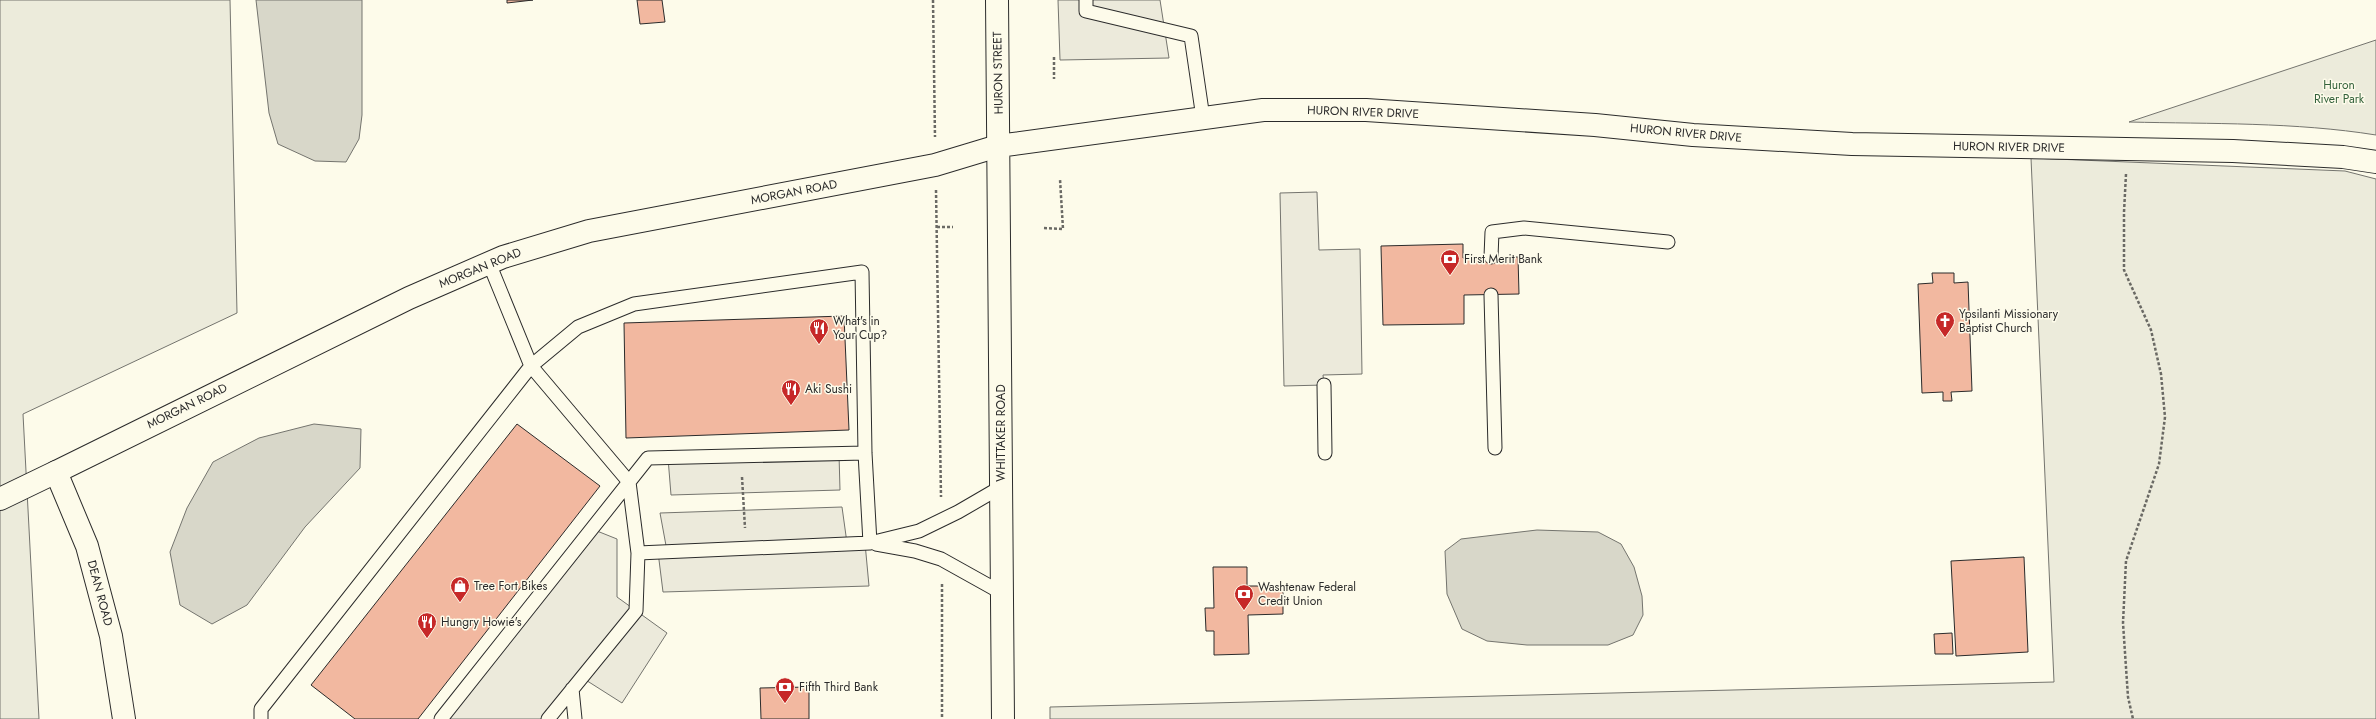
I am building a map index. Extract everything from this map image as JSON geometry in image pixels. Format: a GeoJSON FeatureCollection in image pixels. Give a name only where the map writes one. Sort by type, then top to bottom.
{"type":"FeatureCollection","features":[{"type":"Feature","properties":{"kind":"main road","name":"HURON STREET"},"geometry":{"type":"LineString","coordinates":[[997,0],[998,146]]}},
{"type":"Feature","properties":{"kind":"main road","name":"HURON RIVER DRIVE"},"geometry":{"type":"LineString","coordinates":[[998,146],[1263,110],[1373,110],[1595,125],[1693,136],[1844,144],[2241,152],[2343,157],[2376,162]]}},
{"type":"Feature","properties":{"kind":"main road","name":"MORGAN ROAD"},"geometry":{"type":"LineString","coordinates":[[0,499],[409,298],[489,263],[588,231],[935,165],[998,146]]}},
{"type":"Feature","properties":{"kind":"main road","name":"WHITTAKER ROAD"},"geometry":{"type":"LineString","coordinates":[[998,146],[1003,719]]}},
{"type":"Feature","properties":{"kind":"main road","name":"DEAN ROAD"},"geometry":{"type":"LineString","coordinates":[[56,472],[88,546],[111,636],[124,719]]}},
{"type":"Feature","properties":{"kind":"lane"},"geometry":{"type":"LineString","coordinates":[[1086,0],[1086,11],[1191,36],[1203,118]]}},
{"type":"Feature","properties":{"kind":"lane"},"geometry":{"type":"LineString","coordinates":[[1492,257],[1492,232],[1524,228],[1668,242]]}},
{"type":"Feature","properties":{"kind":"lane"},"geometry":{"type":"LineString","coordinates":[[489,263],[531,366],[629,482],[638,553],[636,611],[548,719]]}},
{"type":"Feature","properties":{"kind":"lane"},"geometry":{"type":"LineString","coordinates":[[261,719],[261,709],[531,366],[578,327],[634,304],[862,272],[864,453],[870,543]]}},
{"type":"Feature","properties":{"kind":"lane"},"geometry":{"type":"LineString","coordinates":[[1491,294],[1495,448]]}},
{"type":"Feature","properties":{"kind":"lane"},"geometry":{"type":"LineString","coordinates":[[1324,385],[1325,453]]}},
{"type":"Feature","properties":{"kind":"lane"},"geometry":{"type":"LineString","coordinates":[[441,719],[648,458],[864,453]]}},
{"type":"Feature","properties":{"kind":"lane"},"geometry":{"type":"LineString","coordinates":[[638,553],[870,543],[918,531],[958,512],[1001,487]]}},
{"type":"Feature","properties":{"kind":"lane"},"geometry":{"type":"LineString","coordinates":[[870,543],[915,551],[942,559],[1002,593]]}},
{"type":"Feature","properties":{"kind":"lane"},"geometry":{"type":"LineString","coordinates":[[572,689],[575,719]]}},
{"type":"Feature","properties":{"kind":"path"},"geometry":{"type":"LineString","coordinates":[[933,0],[935,132]]}},
{"type":"Feature","properties":{"kind":"path"},"geometry":{"type":"LineString","coordinates":[[1054,57],[1054,79]]}},
{"type":"Feature","properties":{"kind":"path"},"geometry":{"type":"LineString","coordinates":[[2128,149],[2124,212],[2124,270],[2151,330],[2162,374],[2165,417],[2159,464],[2126,561],[2123,622],[2128,697],[2133,719]]}},
{"type":"Feature","properties":{"kind":"path"},"geometry":{"type":"LineString","coordinates":[[1044,228],[1063,229],[1060,179]]}},
{"type":"Feature","properties":{"kind":"path"},"geometry":{"type":"LineString","coordinates":[[937,221],[941,500]]}},
{"type":"Feature","properties":{"kind":"path"},"geometry":{"type":"LineString","coordinates":[[937,227],[953,228]]}},
{"type":"Feature","properties":{"kind":"path"},"geometry":{"type":"LineString","coordinates":[[741,456],[746,548]]}},
{"type":"Feature","properties":{"kind":"path"},"geometry":{"type":"LineString","coordinates":[[942,582],[942,719]]}},
{"type":"Feature","properties":{"kind":"green space"},"geometry":{"type":"Polygon","coordinates":[[[0,0],[230,0],[237,313],[23,414],[39,719],[0,719],[0,0]]]}},
{"type":"Feature","properties":{"kind":"green space","name":"Huron River Park"},"geometry":{"type":"Polygon","coordinates":[[[2376,40],[2376,135],[2284,126],[2129,122],[2376,40]]]}},
{"type":"Feature","properties":{"kind":"green space"},"geometry":{"type":"Polygon","coordinates":[[[2031,158],[2345,171],[2376,179],[2376,719],[1050,719],[1050,707],[2054,682],[2031,158]]]}},
{"type":"Feature","properties":{"kind":"shaded area"},"geometry":{"type":"Polygon","coordinates":[[[256,0],[362,0],[362,115],[359,139],[346,162],[315,161],[278,144],[269,113],[256,0]]]}},
{"type":"Feature","properties":{"kind":"shaded area"},"geometry":{"type":"Polygon","coordinates":[[[1058,0],[1160,0],[1169,58],[1060,60],[1058,0]]]}},
{"type":"Feature","properties":{"kind":"shaded area"},"geometry":{"type":"Polygon","coordinates":[[[1317,192],[1319,250],[1360,249],[1362,374],[1323,375],[1324,385],[1284,386],[1280,193],[1317,192]]]}},
{"type":"Feature","properties":{"kind":"shaded area"},"geometry":{"type":"Polygon","coordinates":[[[314,424],[361,429],[360,468],[305,527],[247,605],[212,624],[180,605],[170,552],[187,508],[213,462],[259,438],[314,424]]]}},
{"type":"Feature","properties":{"kind":"shaded area"},"geometry":{"type":"Polygon","coordinates":[[[839,454],[840,490],[671,495],[668,458],[839,454]]]}},
{"type":"Feature","properties":{"kind":"shaded area"},"geometry":{"type":"Polygon","coordinates":[[[842,507],[847,543],[865,543],[869,586],[663,592],[658,552],[667,551],[660,513],[842,507]]]}},
{"type":"Feature","properties":{"kind":"shaded area"},"geometry":{"type":"Polygon","coordinates":[[[592,529],[617,539],[617,597],[667,633],[622,703],[581,677],[548,719],[441,719],[592,529]]]}},
{"type":"Feature","properties":{"kind":"shaded area"},"geometry":{"type":"Polygon","coordinates":[[[1537,530],[1598,532],[1621,544],[1634,567],[1642,596],[1643,615],[1633,635],[1608,645],[1527,645],[1487,641],[1462,629],[1447,594],[1445,551],[1461,539],[1537,530]]]}},
{"type":"Feature","properties":{"kind":"building"},"geometry":{"type":"Polygon","coordinates":[[[507,0],[533,0],[507,3],[507,0]]]}},
{"type":"Feature","properties":{"kind":"building"},"geometry":{"type":"Polygon","coordinates":[[[637,0],[662,0],[665,22],[640,24],[637,0]]]}},
{"type":"Feature","properties":{"kind":"building","name":"First Merit Bank"},"geometry":{"type":"Polygon","coordinates":[[[1463,244],[1463,258],[1518,257],[1519,294],[1464,295],[1464,324],[1383,325],[1381,246],[1463,244]]]}},
{"type":"Feature","properties":{"kind":"building","name":"Ypsilanti Missionary Baptist Church"},"geometry":{"type":"Polygon","coordinates":[[[1932,273],[1954,273],[1954,283],[1968,282],[1972,391],[1951,392],[1952,401],[1943,401],[1943,392],[1922,393],[1918,284],[1933,283],[1932,273]]]}},
{"type":"Feature","properties":{"kind":"building"},"geometry":{"type":"Polygon","coordinates":[[[844,316],[849,430],[626,438],[624,323],[844,316]]]}},
{"type":"Feature","properties":{"kind":"building"},"geometry":{"type":"Polygon","coordinates":[[[517,424],[600,486],[418,719],[355,719],[311,685],[517,424]]]}},
{"type":"Feature","properties":{"kind":"building"},"geometry":{"type":"Polygon","coordinates":[[[2024,557],[2028,652],[1956,656],[1951,561],[2024,557]]]}},
{"type":"Feature","properties":{"kind":"building","name":"Washtenaw Federal Credit Union"},"geometry":{"type":"Polygon","coordinates":[[[1213,567],[1247,567],[1247,586],[1283,586],[1283,614],[1248,615],[1249,654],[1214,655],[1214,631],[1206,631],[1205,608],[1214,608],[1213,567]]]}},
{"type":"Feature","properties":{"kind":"building"},"geometry":{"type":"Polygon","coordinates":[[[1952,633],[1953,654],[1935,654],[1934,634],[1952,633]]]}},
{"type":"Feature","properties":{"kind":"building","name":"Fifth Third Bank"},"geometry":{"type":"Polygon","coordinates":[[[809,687],[809,719],[761,719],[760,688],[809,687]]]}},
{"type":"Feature","properties":{"kind":"place","name":"First Merit Bank"},"geometry":{"type":"Point","coordinates":[1450,276]}},
{"type":"Feature","properties":{"kind":"place","name":"Ypsilanti Missionary Baptist Church"},"geometry":{"type":"Point","coordinates":[1945,338]}},
{"type":"Feature","properties":{"kind":"place","name":"What's in Your Cup?"},"geometry":{"type":"Point","coordinates":[819,345]}},
{"type":"Feature","properties":{"kind":"place","name":"Aki Sushi"},"geometry":{"type":"Point","coordinates":[791,406]}},
{"type":"Feature","properties":{"kind":"place","name":"Tree Fort Bikes"},"geometry":{"type":"Point","coordinates":[460,603]}},
{"type":"Feature","properties":{"kind":"place","name":"Washtenaw Federal Credit Union"},"geometry":{"type":"Point","coordinates":[1244,611]}},
{"type":"Feature","properties":{"kind":"place","name":"Hungry Howie's"},"geometry":{"type":"Point","coordinates":[427,639]}},
{"type":"Feature","properties":{"kind":"place","name":"Fifth Third Bank"},"geometry":{"type":"Point","coordinates":[785,704]}}]}
